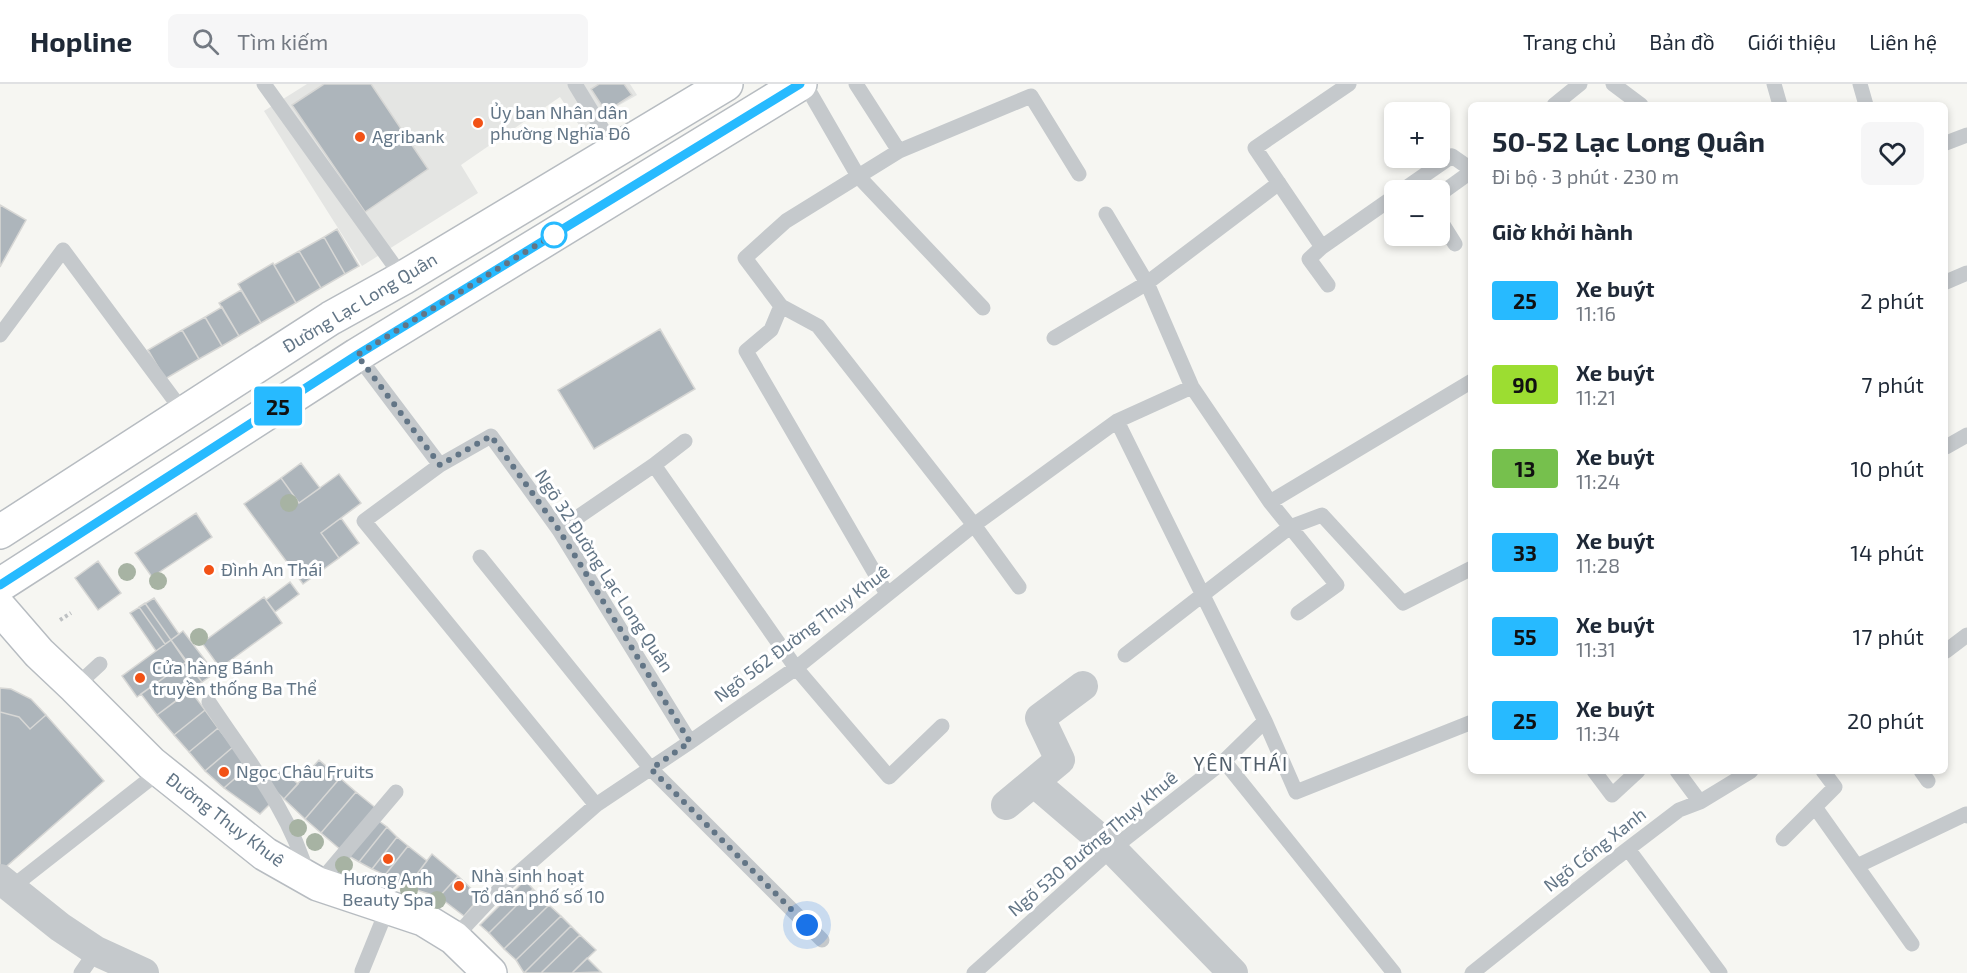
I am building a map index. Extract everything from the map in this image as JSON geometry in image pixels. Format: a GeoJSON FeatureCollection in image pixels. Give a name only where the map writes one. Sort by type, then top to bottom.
{"type":"FeatureCollection","features":[{"type":"Feature","properties":{"kind":"main road","name":"Đường Lạc Long Quân"},"geometry":{"type":"LineString","coordinates":[[0,532],[184,413],[325,311],[403,278],[726,84]]}},
{"type":"Feature","properties":{"kind":"main road"},"geometry":{"type":"LineString","coordinates":[[0,585],[357,355],[800,84]]}},
{"type":"Feature","properties":{"kind":"main road","name":"Đường Thụy Khuê"},"geometry":{"type":"LineString","coordinates":[[0,608],[39,653],[160,771],[265,854],[314,882],[423,919],[454,938],[490,973]]}},
{"type":"Feature","properties":{"kind":"street"},"geometry":{"type":"LineString","coordinates":[[1006,805],[1060,760],[1040,718],[1083,686]]}},
{"type":"Feature","properties":{"kind":"street"},"geometry":{"type":"LineString","coordinates":[[1035,783],[1112,849],[1233,973]]}},
{"type":"Feature","properties":{"kind":"street"},"geometry":{"type":"LineString","coordinates":[[3,888],[60,927],[89,962],[144,973]]}},
{"type":"Feature","properties":{"kind":"lane"},"geometry":{"type":"LineString","coordinates":[[264,84],[403,278]]}},
{"type":"Feature","properties":{"kind":"lane"},"geometry":{"type":"LineString","coordinates":[[574,84],[615,150]]}},
{"type":"Feature","properties":{"kind":"lane"},"geometry":{"type":"LineString","coordinates":[[805,84],[858,176],[983,308]]}},
{"type":"Feature","properties":{"kind":"lane"},"geometry":{"type":"LineString","coordinates":[[856,84],[899,152]]}},
{"type":"Feature","properties":{"kind":"lane"},"geometry":{"type":"LineString","coordinates":[[1322,247],[1255,148],[1349,84]]}},
{"type":"Feature","properties":{"kind":"lane"},"geometry":{"type":"LineString","coordinates":[[1558,102],[1580,84]]}},
{"type":"Feature","properties":{"kind":"lane"},"geometry":{"type":"LineString","coordinates":[[1613,84],[1637,102]]}},
{"type":"Feature","properties":{"kind":"lane"},"geometry":{"type":"LineString","coordinates":[[1773,84],[1779,102]]}},
{"type":"Feature","properties":{"kind":"lane"},"geometry":{"type":"LineString","coordinates":[[1860,84],[1865,102]]}},
{"type":"Feature","properties":{"kind":"lane"},"geometry":{"type":"LineString","coordinates":[[1019,587],[974,525],[818,326],[781,306],[745,258],[786,222],[899,152],[1031,96],[1079,174]]}},
{"type":"Feature","properties":{"kind":"lane"},"geometry":{"type":"LineString","coordinates":[[1948,142],[1967,135]]}},
{"type":"Feature","properties":{"kind":"lane"},"geometry":{"type":"LineString","coordinates":[[1417,180],[1452,156],[1468,167]]}},
{"type":"Feature","properties":{"kind":"lane"},"geometry":{"type":"LineString","coordinates":[[1450,186],[1468,173]]}},
{"type":"Feature","properties":{"kind":"lane"},"geometry":{"type":"LineString","coordinates":[[1054,338],[1147,283],[1279,183]]}},
{"type":"Feature","properties":{"kind":"lane"},"geometry":{"type":"LineString","coordinates":[[1328,285],[1309,259],[1322,247],[1384,204]]}},
{"type":"Feature","properties":{"kind":"lane"},"geometry":{"type":"LineString","coordinates":[[1106,214],[1147,283],[1192,387],[1270,502],[1337,585],[1298,613]]}},
{"type":"Feature","properties":{"kind":"lane"},"geometry":{"type":"LineString","coordinates":[[1450,236],[1455,244]]}},
{"type":"Feature","properties":{"kind":"lane"},"geometry":{"type":"LineString","coordinates":[[0,335],[63,250],[184,413]]}},
{"type":"Feature","properties":{"kind":"lane"},"geometry":{"type":"LineString","coordinates":[[1948,281],[1967,273]]}},
{"type":"Feature","properties":{"kind":"lane"},"geometry":{"type":"LineString","coordinates":[[781,306],[771,330],[746,351],[887,594]]}},
{"type":"Feature","properties":{"kind":"lane"},"geometry":{"type":"LineString","coordinates":[[357,355],[440,465],[364,521],[596,805]]}},
{"type":"Feature","properties":{"kind":"lane"},"geometry":{"type":"LineString","coordinates":[[1270,502],[1468,383]]}},
{"type":"Feature","properties":{"kind":"lane","name":"Ngõ 562 Đường Thụy Khuê"},"geometry":{"type":"LineString","coordinates":[[454,938],[498,891],[596,805],[796,668],[974,525],[1116,420],[1192,387]]}},
{"type":"Feature","properties":{"kind":"lane"},"geometry":{"type":"LineString","coordinates":[[1116,420],[1265,721],[1296,792],[1468,724]]}},
{"type":"Feature","properties":{"kind":"lane"},"geometry":{"type":"LineString","coordinates":[[1948,446],[1967,435]]}},
{"type":"Feature","properties":{"kind":"lane","name":"Ngõ 32 Đường Lạc Long Quân"},"geometry":{"type":"LineString","coordinates":[[440,465],[491,436],[559,530],[690,742]]}},
{"type":"Feature","properties":{"kind":"lane"},"geometry":{"type":"LineString","coordinates":[[559,530],[685,441]]}},
{"type":"Feature","properties":{"kind":"lane"},"geometry":{"type":"LineString","coordinates":[[654,465],[796,668],[889,777],[942,726]]}},
{"type":"Feature","properties":{"kind":"lane"},"geometry":{"type":"LineString","coordinates":[[1125,655],[1290,527],[1322,515],[1403,603],[1468,570]]}},
{"type":"Feature","properties":{"kind":"lane"},"geometry":{"type":"LineString","coordinates":[[480,557],[651,769],[822,940]]}},
{"type":"Feature","properties":{"kind":"lane"},"geometry":{"type":"LineString","coordinates":[[1948,649],[1967,635]]}},
{"type":"Feature","properties":{"kind":"lane"},"geometry":{"type":"LineString","coordinates":[[75,687],[100,664]]}},
{"type":"Feature","properties":{"kind":"lane"},"geometry":{"type":"LineString","coordinates":[[209,702],[274,798],[314,882],[396,792]]}},
{"type":"Feature","properties":{"kind":"lane","name":"Ngõ 530 Đường Thụy Khuê"},"geometry":{"type":"LineString","coordinates":[[974,973],[1112,849],[1224,761],[1265,721]]}},
{"type":"Feature","properties":{"kind":"lane"},"geometry":{"type":"LineString","coordinates":[[1224,761],[1394,973]]}},
{"type":"Feature","properties":{"kind":"lane"},"geometry":{"type":"LineString","coordinates":[[3,888],[160,771]]}},
{"type":"Feature","properties":{"kind":"lane"},"geometry":{"type":"LineString","coordinates":[[1596,774],[1612,795],[1635,774]]}},
{"type":"Feature","properties":{"kind":"lane"},"geometry":{"type":"LineString","coordinates":[[1679,774],[1701,802]]}},
{"type":"Feature","properties":{"kind":"lane","name":"Ngõ Cống Xanh"},"geometry":{"type":"LineString","coordinates":[[1472,973],[1679,810],[1701,802],[1746,774]]}},
{"type":"Feature","properties":{"kind":"lane"},"geometry":{"type":"LineString","coordinates":[[1783,839],[1835,787],[1825,774]]}},
{"type":"Feature","properties":{"kind":"lane"},"geometry":{"type":"LineString","coordinates":[[1815,807],[1912,944]]}},
{"type":"Feature","properties":{"kind":"lane"},"geometry":{"type":"LineString","coordinates":[[1857,866],[1966,814],[1967,816]]}},
{"type":"Feature","properties":{"kind":"lane"},"geometry":{"type":"LineString","coordinates":[[1628,849],[1720,973]]}},
{"type":"Feature","properties":{"kind":"lane"},"geometry":{"type":"LineString","coordinates":[[362,971],[388,907]]}},
{"type":"Feature","properties":{"kind":"path"},"geometry":{"type":"LineString","coordinates":[[60,620],[71,613]]}},
{"type":"Feature","properties":{"kind":"shaded area"},"geometry":{"type":"Polygon","coordinates":[[[307,84],[630,84],[637,95],[604,114],[583,131],[560,97],[461,165],[478,193],[362,266],[264,111],[307,84]]]}},
{"type":"Feature","properties":{"kind":"building","name":"Agribank"},"geometry":{"type":"Polygon","coordinates":[[[324,84],[371,84],[428,169],[365,212],[292,105],[324,84]]]}},
{"type":"Feature","properties":{"kind":"building"},"geometry":{"type":"Polygon","coordinates":[[[599,84],[624,84],[632,95],[606,112],[591,89],[599,84]]]}},
{"type":"Feature","properties":{"kind":"building"},"geometry":{"type":"Polygon","coordinates":[[[0,205],[26,220],[0,267],[0,205]]]}},
{"type":"Feature","properties":{"kind":"building"},"geometry":{"type":"Polygon","coordinates":[[[337,229],[359,266],[345,274],[324,237],[337,229]]]}},
{"type":"Feature","properties":{"kind":"building"},"geometry":{"type":"Polygon","coordinates":[[[324,237],[345,274],[321,288],[299,251],[324,237]]]}},
{"type":"Feature","properties":{"kind":"building"},"geometry":{"type":"Polygon","coordinates":[[[299,251],[321,288],[296,303],[274,265],[299,251]]]}},
{"type":"Feature","properties":{"kind":"building"},"geometry":{"type":"Polygon","coordinates":[[[273,263],[296,303],[261,323],[238,284],[273,263]]]}},
{"type":"Feature","properties":{"kind":"building"},"geometry":{"type":"Polygon","coordinates":[[[241,290],[261,323],[239,336],[219,303],[241,290]]]}},
{"type":"Feature","properties":{"kind":"building"},"geometry":{"type":"Polygon","coordinates":[[[222,307],[239,336],[222,346],[205,317],[222,307]]]}},
{"type":"Feature","properties":{"kind":"building"},"geometry":{"type":"Polygon","coordinates":[[[205,317],[222,346],[199,359],[182,330],[205,317]]]}},
{"type":"Feature","properties":{"kind":"building"},"geometry":{"type":"Polygon","coordinates":[[[660,329],[695,389],[594,449],[558,390],[660,329]]]}},
{"type":"Feature","properties":{"kind":"building"},"geometry":{"type":"Polygon","coordinates":[[[182,330],[199,359],[165,379],[148,350],[182,330]]]}},
{"type":"Feature","properties":{"kind":"building"},"geometry":{"type":"Polygon","coordinates":[[[301,463],[320,488],[299,503],[281,478],[301,463]]]}},
{"type":"Feature","properties":{"kind":"building"},"geometry":{"type":"Polygon","coordinates":[[[339,474],[361,503],[321,533],[339,558],[303,584],[244,504],[281,478],[299,503],[339,474]]]}},
{"type":"Feature","properties":{"kind":"building"},"geometry":{"type":"Polygon","coordinates":[[[196,513],[212,537],[152,577],[135,553],[196,513]]]}},
{"type":"Feature","properties":{"kind":"building"},"geometry":{"type":"Polygon","coordinates":[[[341,518],[359,543],[339,558],[321,533],[341,518]]]}},
{"type":"Feature","properties":{"kind":"building"},"geometry":{"type":"Polygon","coordinates":[[[98,561],[121,593],[98,610],[75,578],[98,561]]]}},
{"type":"Feature","properties":{"kind":"building"},"geometry":{"type":"Polygon","coordinates":[[[290,582],[299,594],[275,612],[266,600],[290,582]]]}},
{"type":"Feature","properties":{"kind":"building"},"geometry":{"type":"Polygon","coordinates":[[[264,597],[282,623],[220,668],[202,643],[264,597]]]}},
{"type":"Feature","properties":{"kind":"building"},"geometry":{"type":"Polygon","coordinates":[[[154,598],[179,634],[156,651],[130,613],[154,598]]]}},
{"type":"Feature","properties":{"kind":"building"},"geometry":{"type":"Polygon","coordinates":[[[145,603],[171,640],[165,644],[139,607],[145,603]]]}},
{"type":"Feature","properties":{"kind":"building"},"geometry":{"type":"Polygon","coordinates":[[[183,631],[215,673],[202,682],[171,640],[183,631]]]}},
{"type":"Feature","properties":{"kind":"building"},"geometry":{"type":"Polygon","coordinates":[[[171,640],[186,662],[137,697],[122,676],[171,640]]]}},
{"type":"Feature","properties":{"kind":"building"},"geometry":{"type":"Polygon","coordinates":[[[186,662],[202,682],[157,715],[141,694],[186,662]]]}},
{"type":"Feature","properties":{"kind":"building"},"geometry":{"type":"Polygon","coordinates":[[[0,688],[11,689],[31,699],[46,715],[30,729],[19,717],[0,712],[0,688]]]}},
{"type":"Feature","properties":{"kind":"building"},"geometry":{"type":"Polygon","coordinates":[[[190,690],[205,710],[174,735],[157,715],[190,690]]]}},
{"type":"Feature","properties":{"kind":"building"},"geometry":{"type":"Polygon","coordinates":[[[205,710],[218,728],[189,752],[174,735],[205,710]]]}},
{"type":"Feature","properties":{"kind":"building"},"geometry":{"type":"Polygon","coordinates":[[[0,712],[19,717],[30,729],[46,715],[104,781],[0,872],[0,712]]]}},
{"type":"Feature","properties":{"kind":"building"},"geometry":{"type":"Polygon","coordinates":[[[218,728],[233,747],[205,771],[189,752],[218,728]]]}},
{"type":"Feature","properties":{"kind":"building"},"geometry":{"type":"Polygon","coordinates":[[[233,747],[248,767],[224,788],[205,771],[233,747]]]}},
{"type":"Feature","properties":{"kind":"building"},"geometry":{"type":"Polygon","coordinates":[[[319,760],[340,778],[305,819],[284,799],[319,760]]]}},
{"type":"Feature","properties":{"kind":"building"},"geometry":{"type":"Polygon","coordinates":[[[248,767],[273,801],[260,814],[224,788],[248,767]]]}},
{"type":"Feature","properties":{"kind":"building"},"geometry":{"type":"Polygon","coordinates":[[[281,768],[298,784],[284,799],[268,784],[281,768]]]}},
{"type":"Feature","properties":{"kind":"building"},"geometry":{"type":"Polygon","coordinates":[[[340,778],[356,792],[321,833],[305,819],[340,778]]]}},
{"type":"Feature","properties":{"kind":"building"},"geometry":{"type":"Polygon","coordinates":[[[356,792],[377,809],[342,851],[321,833],[356,792]]]}},
{"type":"Feature","properties":{"kind":"building"},"geometry":{"type":"Polygon","coordinates":[[[376,819],[387,827],[359,862],[347,855],[376,819]]]}},
{"type":"Feature","properties":{"kind":"building"},"geometry":{"type":"Polygon","coordinates":[[[387,827],[397,837],[372,869],[359,862],[387,827]]]}},
{"type":"Feature","properties":{"kind":"building"},"geometry":{"type":"Polygon","coordinates":[[[397,837],[408,846],[385,875],[372,869],[397,837]]]}},
{"type":"Feature","properties":{"kind":"building"},"geometry":{"type":"Polygon","coordinates":[[[408,846],[427,861],[407,887],[385,875],[408,846]]]}},
{"type":"Feature","properties":{"kind":"building"},"geometry":{"type":"Polygon","coordinates":[[[432,854],[458,876],[439,897],[407,887],[432,854]]]}},
{"type":"Feature","properties":{"kind":"building","name":"Nhà sinh hoạt Tổ dân phố số 10"},"geometry":{"type":"Polygon","coordinates":[[[458,876],[480,897],[464,916],[439,897],[458,876]]]}},
{"type":"Feature","properties":{"kind":"building"},"geometry":{"type":"Polygon","coordinates":[[[525,880],[533,889],[489,933],[480,925],[525,880]]]}},
{"type":"Feature","properties":{"kind":"building"},"geometry":{"type":"Polygon","coordinates":[[[533,889],[549,905],[504,949],[489,933],[533,889]]]}},
{"type":"Feature","properties":{"kind":"building"},"geometry":{"type":"Polygon","coordinates":[[[549,905],[561,916],[516,960],[504,949],[549,905]]]}},
{"type":"Feature","properties":{"kind":"building"},"geometry":{"type":"Polygon","coordinates":[[[561,916],[571,926],[524,973],[516,960],[561,916]]]}},
{"type":"Feature","properties":{"kind":"building"},"geometry":{"type":"Polygon","coordinates":[[[571,926],[580,935],[541,973],[524,973],[571,926]]]}},
{"type":"Feature","properties":{"kind":"building"},"geometry":{"type":"Polygon","coordinates":[[[580,935],[596,950],[572,973],[541,973],[580,935]]]}},
{"type":"Feature","properties":{"kind":"building"},"geometry":{"type":"Polygon","coordinates":[[[587,958],[601,972],[572,973],[587,958]]]}},
{"type":"Feature","properties":{"kind":"bus line","name":"25"},"geometry":{"type":"LineString","coordinates":[[0,585],[357,355],[800,84]]}},
{"type":"Feature","properties":{"kind":"place","name":"Ủy ban Nhân dân phường Nghĩa Đô"},"geometry":{"type":"Point","coordinates":[478,123]}},
{"type":"Feature","properties":{"kind":"place","name":"Agribank"},"geometry":{"type":"Point","coordinates":[360,137]}},
{"type":"Feature","properties":{"kind":"place","name":"Đình An Thái"},"geometry":{"type":"Point","coordinates":[209,570]}},
{"type":"Feature","properties":{"kind":"place","name":"Cửa hàng Bánh truyền thống Ba Thể"},"geometry":{"type":"Point","coordinates":[140,678]}},
{"type":"Feature","properties":{"kind":"place","name":"Ngọc Châu Fruits"},"geometry":{"type":"Point","coordinates":[224,772]}},
{"type":"Feature","properties":{"kind":"place","name":"Hương Anh Beauty Spa"},"geometry":{"type":"Point","coordinates":[388,859]}},
{"type":"Feature","properties":{"kind":"place","name":"Nhà sinh hoạt Tổ dân phố số 10"},"geometry":{"type":"Point","coordinates":[459,886]}},
{"type":"Feature","properties":{"kind":"district","name":"YÊN THÁI"},"geometry":{"type":"Point","coordinates":[1241,764]}},
{"type":"Feature","properties":{"kind":"route"},"geometry":{"type":"LineString","coordinates":[[554,235],[558,232],[357,355],[440,465],[491,436],[559,530],[690,742],[651,769],[807,925]]}}]}
